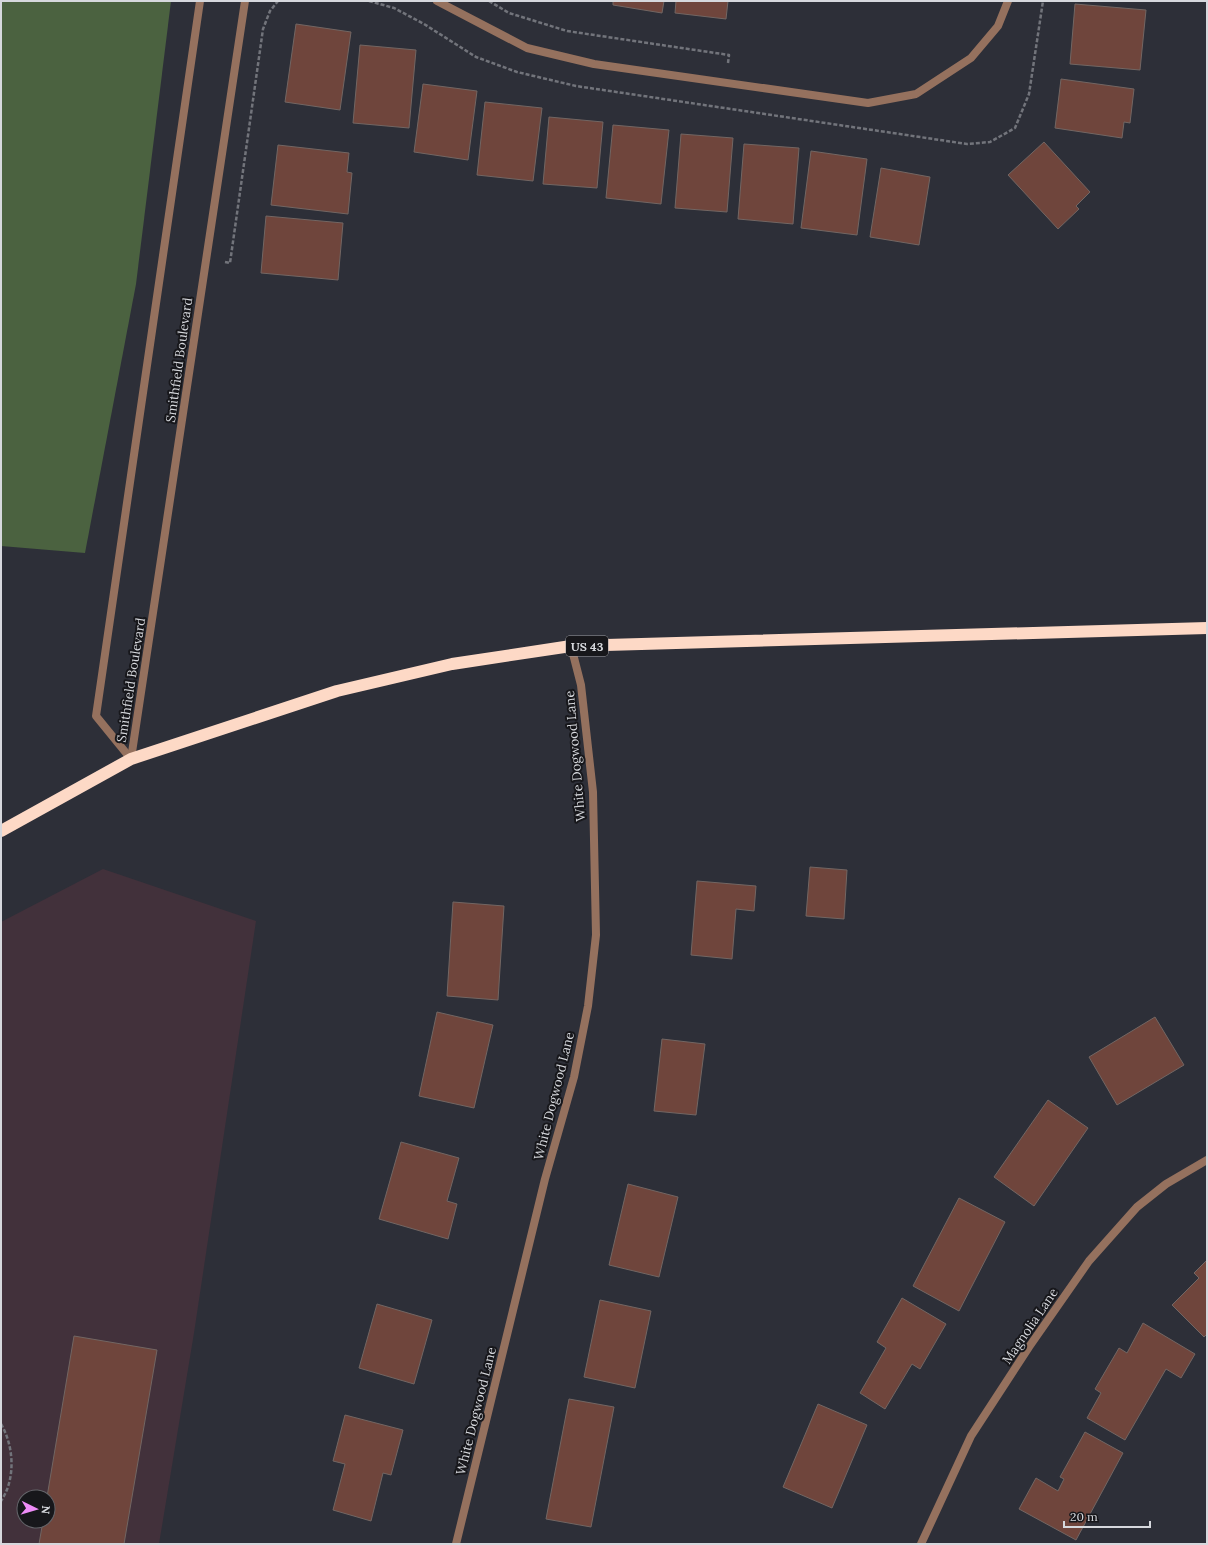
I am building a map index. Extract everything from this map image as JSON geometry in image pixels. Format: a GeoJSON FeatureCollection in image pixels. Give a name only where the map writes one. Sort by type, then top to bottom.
{"type":"FeatureCollection","features":[{"type":"Feature","properties":{"kind":"highway","name":"US 43"},"geometry":{"type":"LineString","coordinates":[[1,831],[131,759],[337,691],[452,664],[571,646],[1207,628]]}},
{"type":"Feature","properties":{"kind":"street","name":"Smithfield Boulevard"},"geometry":{"type":"LineString","coordinates":[[131,759],[96,716],[200,1]]}},
{"type":"Feature","properties":{"kind":"street","name":"Smithfield Boulevard"},"geometry":{"type":"LineString","coordinates":[[131,759],[245,1]]}},
{"type":"Feature","properties":{"kind":"street"},"geometry":{"type":"LineString","coordinates":[[436,1],[527,48],[594,64],[868,103],[916,94],[971,58],[998,26],[1008,1]]}},
{"type":"Feature","properties":{"kind":"street","name":"White Dogwood Lane"},"geometry":{"type":"LineString","coordinates":[[456,1544],[546,1179],[574,1076],[588,1006],[596,935],[593,792],[581,685],[571,646]]}},
{"type":"Feature","properties":{"kind":"street","name":"Magnolia Lane"},"geometry":{"type":"LineString","coordinates":[[921,1544],[972,1436],[1029,1347],[1089,1261],[1137,1207],[1166,1184],[1207,1160]]}},
{"type":"Feature","properties":{"kind":"path"},"geometry":{"type":"LineString","coordinates":[[206,259],[230,263],[263,29],[270,11],[278,1]]}},
{"type":"Feature","properties":{"kind":"path"},"geometry":{"type":"LineString","coordinates":[[489,1],[509,13],[567,31],[729,55],[721,107]]}},
{"type":"Feature","properties":{"kind":"path"},"geometry":{"type":"LineString","coordinates":[[1,1424],[7,1434],[12,1465],[7,1492],[1,1501]]}},
{"type":"Feature","properties":{"kind":"shaded area"},"geometry":{"type":"Polygon","coordinates":[[[103,869],[256,921],[194,1333],[159,1544],[1,1544],[1,922],[103,869]]]}},
{"type":"Feature","properties":{"kind":"green space"},"geometry":{"type":"Polygon","coordinates":[[[1,1],[171,1],[136,284],[85,553],[1,546],[1,1]]]}},
{"type":"Feature","properties":{"kind":"building"},"geometry":{"type":"Polygon","coordinates":[[[613,1],[664,1],[662,13],[613,5],[613,1]]]}},
{"type":"Feature","properties":{"kind":"building"},"geometry":{"type":"Polygon","coordinates":[[[676,1],[728,1],[726,19],[675,13],[676,1]]]}},
{"type":"Feature","properties":{"kind":"building"},"geometry":{"type":"Polygon","coordinates":[[[1075,4],[1146,10],[1140,70],[1070,64],[1075,4]]]}},
{"type":"Feature","properties":{"kind":"building"},"geometry":{"type":"Polygon","coordinates":[[[296,24],[351,32],[340,110],[285,102],[296,24]]]}},
{"type":"Feature","properties":{"kind":"building"},"geometry":{"type":"Polygon","coordinates":[[[360,45],[416,50],[409,128],[353,123],[360,45]]]}},
{"type":"Feature","properties":{"kind":"building"},"geometry":{"type":"Polygon","coordinates":[[[1061,79],[1134,89],[1130,123],[1124,122],[1122,138],[1055,128],[1061,79]]]}},
{"type":"Feature","properties":{"kind":"building"},"geometry":{"type":"Polygon","coordinates":[[[423,84],[477,91],[468,160],[414,152],[423,84]]]}},
{"type":"Feature","properties":{"kind":"building"},"geometry":{"type":"Polygon","coordinates":[[[485,102],[542,108],[533,181],[477,175],[485,102]]]}},
{"type":"Feature","properties":{"kind":"building"},"geometry":{"type":"Polygon","coordinates":[[[549,117],[603,122],[597,188],[543,184],[549,117]]]}},
{"type":"Feature","properties":{"kind":"building"},"geometry":{"type":"Polygon","coordinates":[[[613,125],[669,130],[661,204],[606,198],[613,125]]]}},
{"type":"Feature","properties":{"kind":"building"},"geometry":{"type":"Polygon","coordinates":[[[681,134],[733,138],[727,212],[675,208],[681,134]]]}},
{"type":"Feature","properties":{"kind":"building"},"geometry":{"type":"Polygon","coordinates":[[[1044,142],[1090,192],[1076,206],[1079,209],[1058,229],[1008,175],[1044,142]]]}},
{"type":"Feature","properties":{"kind":"building"},"geometry":{"type":"Polygon","coordinates":[[[744,144],[799,148],[793,224],[738,219],[744,144]]]}},
{"type":"Feature","properties":{"kind":"building"},"geometry":{"type":"Polygon","coordinates":[[[278,145],[349,153],[347,172],[352,173],[348,214],[271,205],[278,145]]]}},
{"type":"Feature","properties":{"kind":"building"},"geometry":{"type":"Polygon","coordinates":[[[811,151],[867,159],[857,235],[801,228],[811,151]]]}},
{"type":"Feature","properties":{"kind":"building"},"geometry":{"type":"Polygon","coordinates":[[[881,168],[930,177],[919,245],[870,237],[881,168]]]}},
{"type":"Feature","properties":{"kind":"building"},"geometry":{"type":"Polygon","coordinates":[[[266,216],[343,223],[338,280],[261,273],[266,216]]]}},
{"type":"Feature","properties":{"kind":"building"},"geometry":{"type":"Polygon","coordinates":[[[810,867],[847,870],[844,919],[806,916],[810,867]]]}},
{"type":"Feature","properties":{"kind":"building"},"geometry":{"type":"Polygon","coordinates":[[[697,881],[756,886],[754,911],[736,909],[732,959],[691,955],[697,881]]]}},
{"type":"Feature","properties":{"kind":"building"},"geometry":{"type":"Polygon","coordinates":[[[453,902],[504,906],[498,1000],[447,996],[453,902]]]}},
{"type":"Feature","properties":{"kind":"building"},"geometry":{"type":"Polygon","coordinates":[[[437,1012],[493,1025],[474,1108],[419,1096],[437,1012]]]}},
{"type":"Feature","properties":{"kind":"building"},"geometry":{"type":"Polygon","coordinates":[[[1155,1017],[1184,1065],[1117,1105],[1089,1057],[1155,1017]]]}},
{"type":"Feature","properties":{"kind":"building"},"geometry":{"type":"Polygon","coordinates":[[[662,1039],[705,1044],[696,1115],[654,1111],[662,1039]]]}},
{"type":"Feature","properties":{"kind":"building"},"geometry":{"type":"Polygon","coordinates":[[[1048,1100],[1088,1128],[1034,1206],[994,1177],[1048,1100]]]}},
{"type":"Feature","properties":{"kind":"building"},"geometry":{"type":"Polygon","coordinates":[[[401,1142],[459,1158],[447,1201],[457,1204],[448,1239],[379,1219],[401,1142]]]}},
{"type":"Feature","properties":{"kind":"building"},"geometry":{"type":"Polygon","coordinates":[[[628,1184],[678,1197],[659,1277],[609,1265],[628,1184]]]}},
{"type":"Feature","properties":{"kind":"building"},"geometry":{"type":"Polygon","coordinates":[[[959,1198],[1005,1222],[959,1311],[913,1286],[959,1198]]]}},
{"type":"Feature","properties":{"kind":"building"},"geometry":{"type":"Polygon","coordinates":[[[1207,1260],[1207,1334],[1204,1337],[1172,1305],[1199,1278],[1194,1273],[1207,1260]]]}},
{"type":"Feature","properties":{"kind":"building"},"geometry":{"type":"Polygon","coordinates":[[[902,1298],[946,1324],[920,1369],[912,1364],[885,1409],[860,1393],[886,1348],[877,1342],[902,1298]]]}},
{"type":"Feature","properties":{"kind":"building"},"geometry":{"type":"Polygon","coordinates":[[[600,1300],[651,1311],[635,1388],[584,1377],[600,1300]]]}},
{"type":"Feature","properties":{"kind":"building"},"geometry":{"type":"Polygon","coordinates":[[[377,1304],[432,1320],[414,1384],[359,1368],[377,1304]]]}},
{"type":"Feature","properties":{"kind":"building"},"geometry":{"type":"Polygon","coordinates":[[[1143,1323],[1195,1354],[1181,1378],[1166,1369],[1125,1440],[1087,1418],[1101,1393],[1095,1389],[1119,1348],[1127,1353],[1143,1323]]]}},
{"type":"Feature","properties":{"kind":"building"},"geometry":{"type":"Polygon","coordinates":[[[74,1336],[157,1350],[124,1544],[39,1544],[42,1529],[56,1529],[56,1489],[48,1489],[74,1336]]]}},
{"type":"Feature","properties":{"kind":"building"},"geometry":{"type":"Polygon","coordinates":[[[569,1399],[614,1407],[591,1527],[546,1519],[569,1399]]]}},
{"type":"Feature","properties":{"kind":"building"},"geometry":{"type":"Polygon","coordinates":[[[818,1404],[867,1425],[832,1508],[783,1487],[818,1404]]]}},
{"type":"Feature","properties":{"kind":"building"},"geometry":{"type":"Polygon","coordinates":[[[345,1415],[403,1430],[391,1475],[383,1473],[371,1521],[333,1510],[345,1464],[333,1461],[345,1415]]]}},
{"type":"Feature","properties":{"kind":"building"},"geometry":{"type":"Polygon","coordinates":[[[1085,1432],[1123,1453],[1076,1540],[1019,1509],[1036,1478],[1058,1491],[1064,1479],[1060,1477],[1085,1432]]]}}]}
